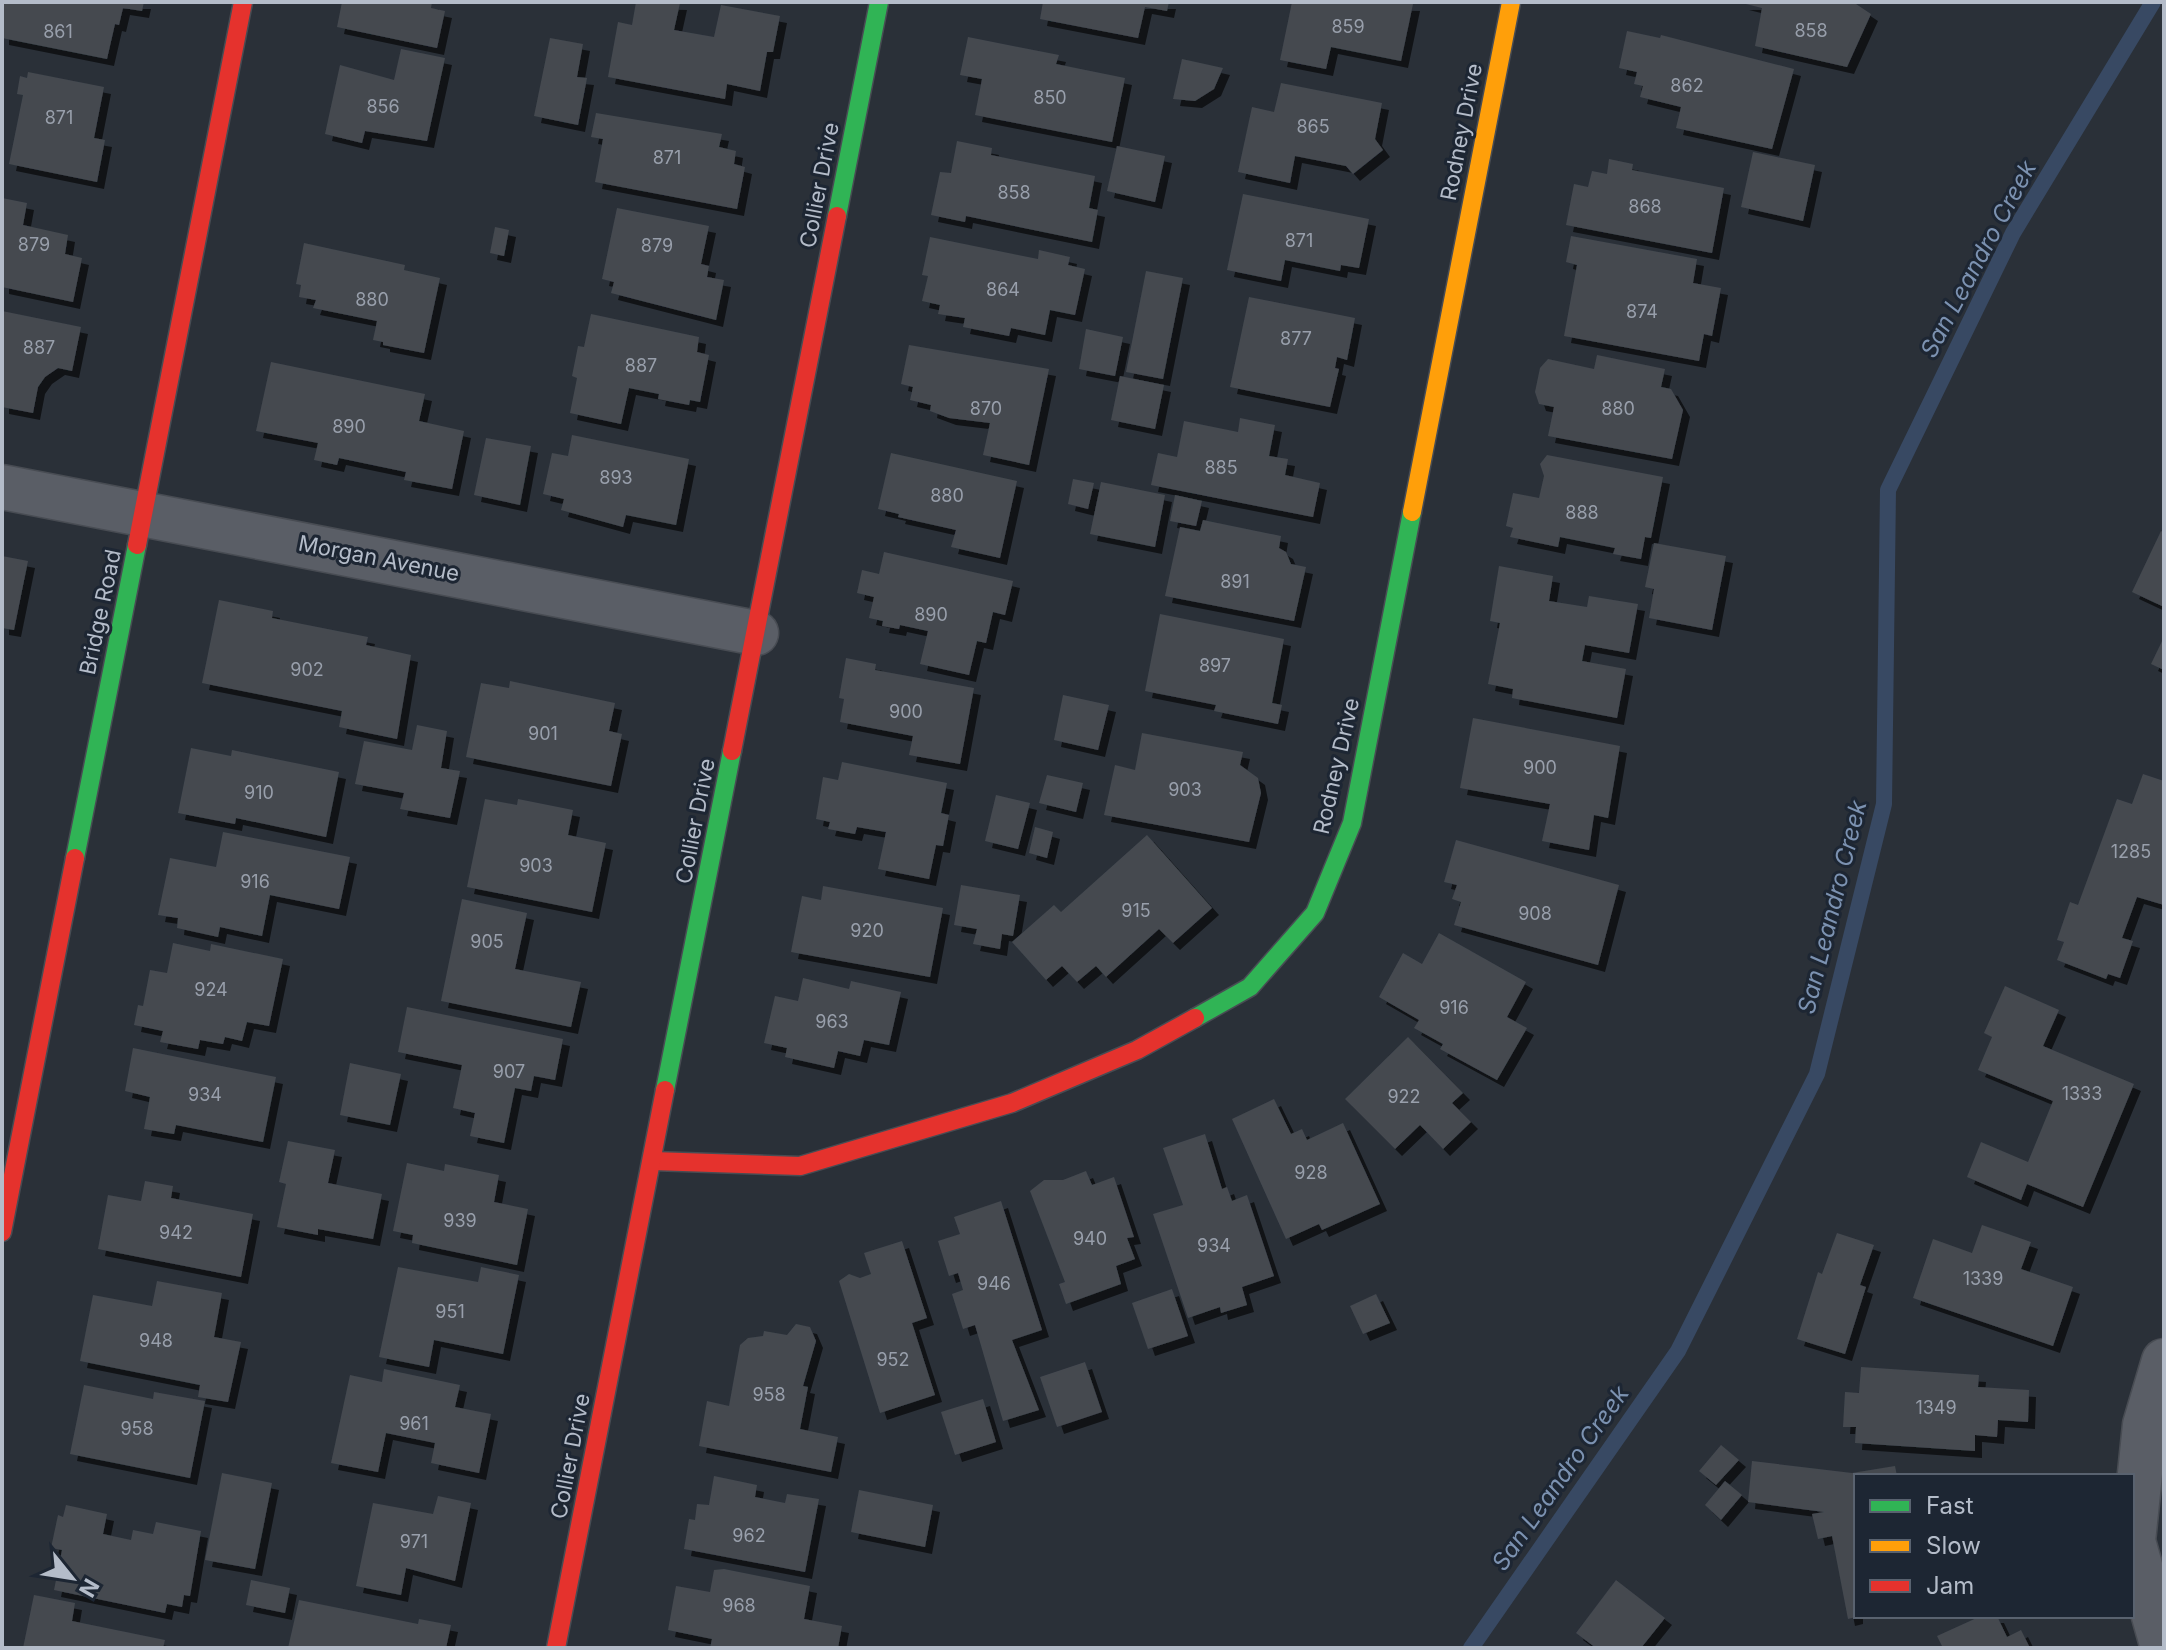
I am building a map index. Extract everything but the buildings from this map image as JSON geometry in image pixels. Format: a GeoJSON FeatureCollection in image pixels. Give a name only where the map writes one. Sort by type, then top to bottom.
{"type":"FeatureCollection","features":[{"type":"Feature","properties":{"kind":"street","name":"Bridge Road"},"geometry":{"type":"LineString","coordinates":[[2,1232],[243,2]]}},
{"type":"Feature","properties":{"kind":"street","name":"Collier Drive"},"geometry":{"type":"LineString","coordinates":[[556,1648],[879,2]]}},
{"type":"Feature","properties":{"kind":"street","name":"Rodney Drive"},"geometry":{"type":"LineString","coordinates":[[653,1161],[800,1166],[1012,1103],[1137,1050],[1250,987],[1315,913],[1352,823],[1511,2]]}},
{"type":"Feature","properties":{"kind":"street","name":"Morgan Avenue"},"geometry":{"type":"LineString","coordinates":[[2,487],[756,633]]}},
{"type":"Feature","properties":{"kind":"street"},"geometry":{"type":"LineString","coordinates":[[2134,1531],[2145,1425],[2164,1361]]}},
{"type":"Feature","properties":{"kind":"street"},"geometry":{"type":"LineString","coordinates":[[2134,1545],[2163,1648]]}},
{"type":"Feature","properties":{"kind":"waterway","name":"San Leandro Creek"},"geometry":{"type":"LineString","coordinates":[[1471,1648],[1678,1351],[1817,1074],[1884,804],[1888,490],[2013,233],[2153,2]]}},
{"type":"Feature","properties":{"kind":"traffic: fast"},"geometry":{"type":"LineString","coordinates":[[837,216],[879,2]]}},
{"type":"Feature","properties":{"kind":"traffic: fast"},"geometry":{"type":"LineString","coordinates":[[1195,1018],[1250,987],[1315,913],[1352,823],[1412,512]]}},
{"type":"Feature","properties":{"kind":"traffic: fast"},"geometry":{"type":"LineString","coordinates":[[75,858],[137,545]]}},
{"type":"Feature","properties":{"kind":"traffic: fast"},"geometry":{"type":"LineString","coordinates":[[665,1090],[732,751]]}},
{"type":"Feature","properties":{"kind":"traffic: slow"},"geometry":{"type":"LineString","coordinates":[[1412,512],[1511,2]]}},
{"type":"Feature","properties":{"kind":"traffic: jam"},"geometry":{"type":"LineString","coordinates":[[137,545],[243,2]]}},
{"type":"Feature","properties":{"kind":"traffic: jam"},"geometry":{"type":"LineString","coordinates":[[732,751],[837,216]]}},
{"type":"Feature","properties":{"kind":"traffic: jam"},"geometry":{"type":"LineString","coordinates":[[2,1232],[75,858]]}},
{"type":"Feature","properties":{"kind":"traffic: jam"},"geometry":{"type":"LineString","coordinates":[[653,1161],[800,1166],[1012,1103],[1137,1050],[1195,1018]]}},
{"type":"Feature","properties":{"kind":"traffic: jam"},"geometry":{"type":"LineString","coordinates":[[556,1648],[665,1090]]}}]}
